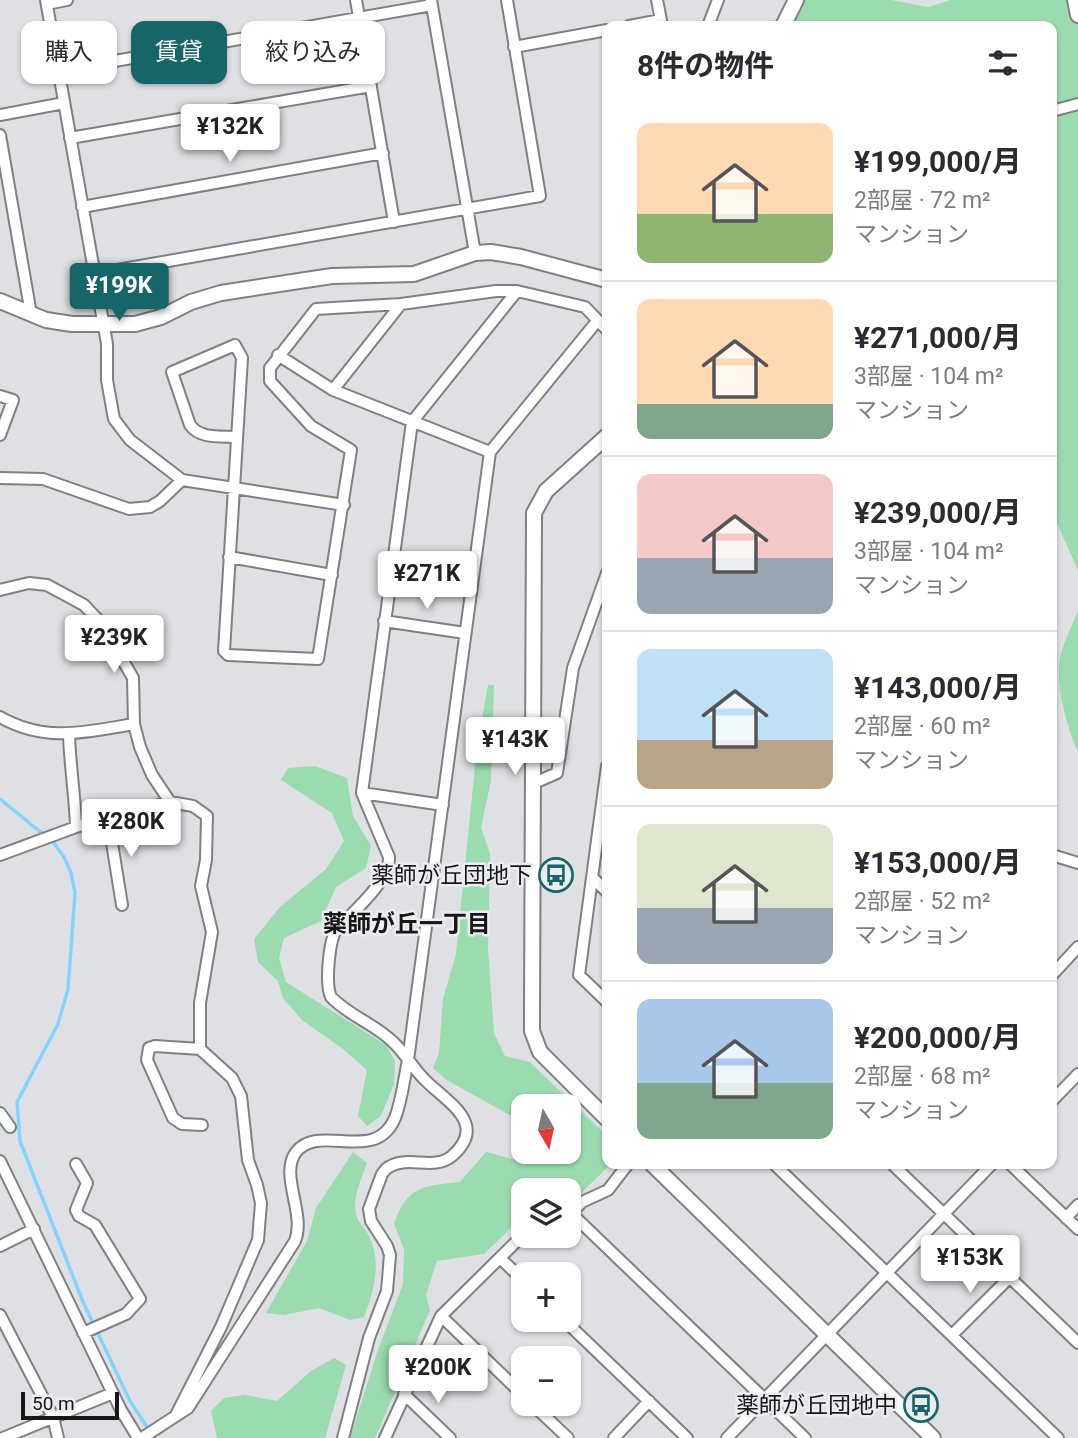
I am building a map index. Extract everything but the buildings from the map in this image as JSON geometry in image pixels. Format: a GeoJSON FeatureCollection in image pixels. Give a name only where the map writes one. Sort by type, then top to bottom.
{"type":"FeatureCollection","features":[{"type":"Feature","properties":{"kind":"street"},"geometry":{"type":"LineString","coordinates":[[49,21],[46,2],[67,0]]}},
{"type":"Feature","properties":{"kind":"street"},"geometry":{"type":"LineString","coordinates":[[356,0],[394,222]]}},
{"type":"Feature","properties":{"kind":"street"},"geometry":{"type":"LineString","coordinates":[[94,274],[540,196],[507,0]]}},
{"type":"Feature","properties":{"kind":"street"},"geometry":{"type":"LineString","coordinates":[[656,21],[661,20],[657,0]]}},
{"type":"Feature","properties":{"kind":"street"},"geometry":{"type":"LineString","coordinates":[[710,21],[718,0]]}},
{"type":"Feature","properties":{"kind":"street"},"geometry":{"type":"LineString","coordinates":[[786,21],[796,0]]}},
{"type":"Feature","properties":{"kind":"street"},"geometry":{"type":"LineString","coordinates":[[1075,0],[1078,15]]}},
{"type":"Feature","properties":{"kind":"street"},"geometry":{"type":"LineString","coordinates":[[117,61],[431,3],[475,253]]}},
{"type":"Feature","properties":{"kind":"street"},"geometry":{"type":"LineString","coordinates":[[514,47],[602,31]]}},
{"type":"Feature","properties":{"kind":"street"},"geometry":{"type":"LineString","coordinates":[[60,84],[107,344],[107,380],[114,419],[130,440],[181,480],[344,505]]}},
{"type":"Feature","properties":{"kind":"street"},"geometry":{"type":"LineString","coordinates":[[70,138],[371,86]]}},
{"type":"Feature","properties":{"kind":"street"},"geometry":{"type":"LineString","coordinates":[[0,115],[64,103]]}},
{"type":"Feature","properties":{"kind":"street"},"geometry":{"type":"LineString","coordinates":[[1057,109],[1078,103]]}},
{"type":"Feature","properties":{"kind":"street"},"geometry":{"type":"LineString","coordinates":[[0,135],[31,314]]}},
{"type":"Feature","properties":{"kind":"street"},"geometry":{"type":"LineString","coordinates":[[82,207],[383,153]]}},
{"type":"Feature","properties":{"kind":"street"},"geometry":{"type":"LineString","coordinates":[[0,302],[46,320],[72,324],[135,324],[161,317],[191,302],[221,293],[332,276],[414,274],[475,253],[522,257],[602,279]]}},
{"type":"Feature","properties":{"kind":"street"},"geometry":{"type":"LineString","coordinates":[[237,437],[200,435],[194,431],[172,372],[235,345],[242,358],[224,651],[228,655],[318,659],[352,450],[311,426],[270,381],[270,368],[278,355],[316,309],[401,304],[496,291],[517,291],[585,307],[602,324]]}},
{"type":"Feature","properties":{"kind":"street"},"geometry":{"type":"LineString","coordinates":[[343,1438],[369,1338],[387,1292],[390,1255],[369,1213],[369,1205],[380,1177],[395,1163],[434,1164],[447,1160],[458,1151],[466,1132],[465,1119],[459,1110],[425,1080],[393,1041],[335,1002],[329,992],[333,935],[384,877],[389,864],[389,857],[362,793],[412,422],[517,291]]}},
{"type":"Feature","properties":{"kind":"street"},"geometry":{"type":"LineString","coordinates":[[333,390],[401,304]]}},
{"type":"Feature","properties":{"kind":"street"},"geometry":{"type":"LineString","coordinates":[[0,1161],[113,1393],[141,1437],[188,1408],[295,1241],[299,1221],[290,1170],[296,1152],[312,1142],[363,1142],[374,1139],[386,1132],[395,1117],[408,1060],[490,452],[598,320]]}},
{"type":"Feature","properties":{"kind":"street"},"geometry":{"type":"LineString","coordinates":[[278,355],[333,390],[490,452]]}},
{"type":"Feature","properties":{"kind":"street"},"geometry":{"type":"LineString","coordinates":[[0,396],[13,400],[0,435]]}},
{"type":"Feature","properties":{"kind":"street"},"geometry":{"type":"LineString","coordinates":[[602,441],[546,491],[534,513],[532,784],[532,1031],[540,1052],[602,1114]]}},
{"type":"Feature","properties":{"kind":"street"},"geometry":{"type":"LineString","coordinates":[[0,478],[43,479],[129,509],[150,507],[181,480]]}},
{"type":"Feature","properties":{"kind":"street"},"geometry":{"type":"LineString","coordinates":[[229,557],[332,575]]}},
{"type":"Feature","properties":{"kind":"street"},"geometry":{"type":"LineString","coordinates":[[0,590],[37,582],[57,589],[91,611],[102,624],[133,678],[134,724],[147,765],[170,802]]}},
{"type":"Feature","properties":{"kind":"street"},"geometry":{"type":"LineString","coordinates":[[532,784],[557,773],[573,668],[602,587]]}},
{"type":"Feature","properties":{"kind":"street"},"geometry":{"type":"LineString","coordinates":[[384,621],[465,633]]}},
{"type":"Feature","properties":{"kind":"street"},"geometry":{"type":"LineString","coordinates":[[0,717],[25,729],[69,735],[134,724]]}},
{"type":"Feature","properties":{"kind":"street"},"geometry":{"type":"LineString","coordinates":[[69,735],[76,827]]}},
{"type":"Feature","properties":{"kind":"street"},"geometry":{"type":"LineString","coordinates":[[362,793],[443,805]]}},
{"type":"Feature","properties":{"kind":"street"},"geometry":{"type":"LineString","coordinates":[[0,855],[76,827],[170,802],[193,806],[207,816],[206,860],[201,886],[212,932],[201,1003],[200,1049]]}},
{"type":"Feature","properties":{"kind":"street"},"geometry":{"type":"LineString","coordinates":[[602,811],[579,975],[602,997]]}},
{"type":"Feature","properties":{"kind":"street"},"geometry":{"type":"LineString","coordinates":[[108,818],[122,905]]}},
{"type":"Feature","properties":{"kind":"street"},"geometry":{"type":"LineString","coordinates":[[1057,857],[1078,863]]}},
{"type":"Feature","properties":{"kind":"street"},"geometry":{"type":"LineString","coordinates":[[593,878],[602,887]]}},
{"type":"Feature","properties":{"kind":"street"},"geometry":{"type":"LineString","coordinates":[[1057,970],[1077,949]]}},
{"type":"Feature","properties":{"kind":"street"},"geometry":{"type":"LineString","coordinates":[[176,1415],[221,1326],[258,1240],[261,1203],[248,1160],[241,1096],[232,1078],[200,1049],[155,1046],[149,1048],[147,1055],[173,1118],[182,1124],[202,1125]]}},
{"type":"Feature","properties":{"kind":"street"},"geometry":{"type":"LineString","coordinates":[[1057,1096],[1078,1073]]}},
{"type":"Feature","properties":{"kind":"street"},"geometry":{"type":"LineString","coordinates":[[0,1113],[10,1127]]}},
{"type":"Feature","properties":{"kind":"street"},"geometry":{"type":"LineString","coordinates":[[76,1164],[87,1183],[76,1210],[79,1216],[95,1225],[140,1300],[126,1314],[85,1331]]}},
{"type":"Feature","properties":{"kind":"street"},"geometry":{"type":"LineString","coordinates":[[581,1203],[608,1190],[624,1169]]}},
{"type":"Feature","properties":{"kind":"street"},"geometry":{"type":"LineString","coordinates":[[657,1169],[933,1438]]}},
{"type":"Feature","properties":{"kind":"street"},"geometry":{"type":"LineString","coordinates":[[779,1169],[1058,1438]]}},
{"type":"Feature","properties":{"kind":"street"},"geometry":{"type":"LineString","coordinates":[[897,1169],[1078,1343]]}},
{"type":"Feature","properties":{"kind":"street"},"geometry":{"type":"LineString","coordinates":[[727,1438],[987,1169]]}},
{"type":"Feature","properties":{"kind":"street"},"geometry":{"type":"LineString","coordinates":[[1015,1169],[1078,1229]]}},
{"type":"Feature","properties":{"kind":"street"},"geometry":{"type":"LineString","coordinates":[[1066,1218],[1078,1205]]}},
{"type":"Feature","properties":{"kind":"street"},"geometry":{"type":"LineString","coordinates":[[581,1224],[805,1438]]}},
{"type":"Feature","properties":{"kind":"street"},"geometry":{"type":"LineString","coordinates":[[0,1246],[34,1229]]}},
{"type":"Feature","properties":{"kind":"street"},"geometry":{"type":"LineString","coordinates":[[384,1438],[441,1316],[511,1248]]}},
{"type":"Feature","properties":{"kind":"street"},"geometry":{"type":"LineString","coordinates":[[500,1259],[511,1269]]}},
{"type":"Feature","properties":{"kind":"street"},"geometry":{"type":"LineString","coordinates":[[952,1335],[1010,1277]]}},
{"type":"Feature","properties":{"kind":"street"},"geometry":{"type":"LineString","coordinates":[[0,1315],[53,1417],[58,1438]]}},
{"type":"Feature","properties":{"kind":"street"},"geometry":{"type":"LineString","coordinates":[[441,1316],[511,1383]]}},
{"type":"Feature","properties":{"kind":"street"},"geometry":{"type":"LineString","coordinates":[[577,1332],[687,1438]]}},
{"type":"Feature","properties":{"kind":"street"},"geometry":{"type":"LineString","coordinates":[[3,1438],[113,1393]]}},
{"type":"Feature","properties":{"kind":"street"},"geometry":{"type":"LineString","coordinates":[[404,1394],[450,1438]]}},
{"type":"Feature","properties":{"kind":"street"},"geometry":{"type":"LineString","coordinates":[[614,1438],[649,1401]]}},
{"type":"Feature","properties":{"kind":"street"},"geometry":{"type":"LineString","coordinates":[[545,1416],[568,1438]]}},
{"type":"Feature","properties":{"kind":"green space"},"geometry":{"type":"Polygon","coordinates":[[[804,0],[891,0],[928,7],[951,0],[1078,0],[1078,570],[1057,523],[1057,21],[792,21],[804,0]]]}},
{"type":"Feature","properties":{"kind":"green space"},"geometry":{"type":"Polygon","coordinates":[[[1078,611],[1078,752],[1063,706],[1059,669],[1063,646],[1078,611]]]}},
{"type":"Feature","properties":{"kind":"green space"},"geometry":{"type":"Polygon","coordinates":[[[488,685],[494,685],[491,781],[481,827],[490,854],[488,948],[494,1033],[505,1056],[530,1062],[563,1094],[511,1094],[511,1116],[445,1079],[433,1068],[439,1053],[443,999],[456,954],[477,747],[488,685]]]}},
{"type":"Feature","properties":{"kind":"green space"},"geometry":{"type":"Polygon","coordinates":[[[315,766],[347,778],[353,816],[371,846],[366,868],[336,887],[321,921],[284,938],[279,958],[286,982],[386,1045],[395,1061],[394,1084],[381,1116],[367,1126],[358,1116],[367,1070],[302,1020],[283,998],[278,981],[258,962],[254,939],[280,907],[326,869],[344,841],[332,813],[281,780],[288,768],[315,766]]]}},
{"type":"Feature","properties":{"kind":"green space"},"geometry":{"type":"Polygon","coordinates":[[[581,1111],[602,1131],[602,1169],[606,1169],[581,1193],[581,1178],[511,1178],[511,1228],[484,1254],[437,1261],[426,1295],[430,1310],[375,1438],[350,1438],[378,1350],[403,1284],[404,1249],[394,1224],[399,1211],[418,1190],[460,1182],[486,1152],[511,1158],[511,1164],[581,1164],[581,1111]]]}},
{"type":"Feature","properties":{"kind":"green space"},"geometry":{"type":"Polygon","coordinates":[[[353,1152],[367,1163],[355,1210],[373,1246],[376,1267],[371,1297],[364,1317],[350,1320],[319,1308],[284,1315],[266,1313],[307,1241],[316,1208],[353,1152]]]}},
{"type":"Feature","properties":{"kind":"green space"},"geometry":{"type":"Polygon","coordinates":[[[334,1358],[346,1365],[325,1438],[217,1438],[211,1411],[224,1398],[245,1395],[277,1401],[311,1371],[334,1358]]]}},
{"type":"Feature","properties":{"kind":"waterway"},"geometry":{"type":"LineString","coordinates":[[0,799],[54,843],[71,873],[75,893],[68,989],[58,1024],[17,1102],[20,1141],[83,1302],[130,1401],[154,1438]]}},
{"type":"Feature","properties":{"kind":"place","name":"薬師が丘団地下"},"geometry":{"type":"Point","coordinates":[556,875]}},
{"type":"Feature","properties":{"kind":"place","name":"薬師が丘団地中"},"geometry":{"type":"Point","coordinates":[921,1405]}},
{"type":"Feature","properties":{"kind":"district","name":"薬師が丘一丁目"},"geometry":{"type":"Point","coordinates":[407,924]}}]}
